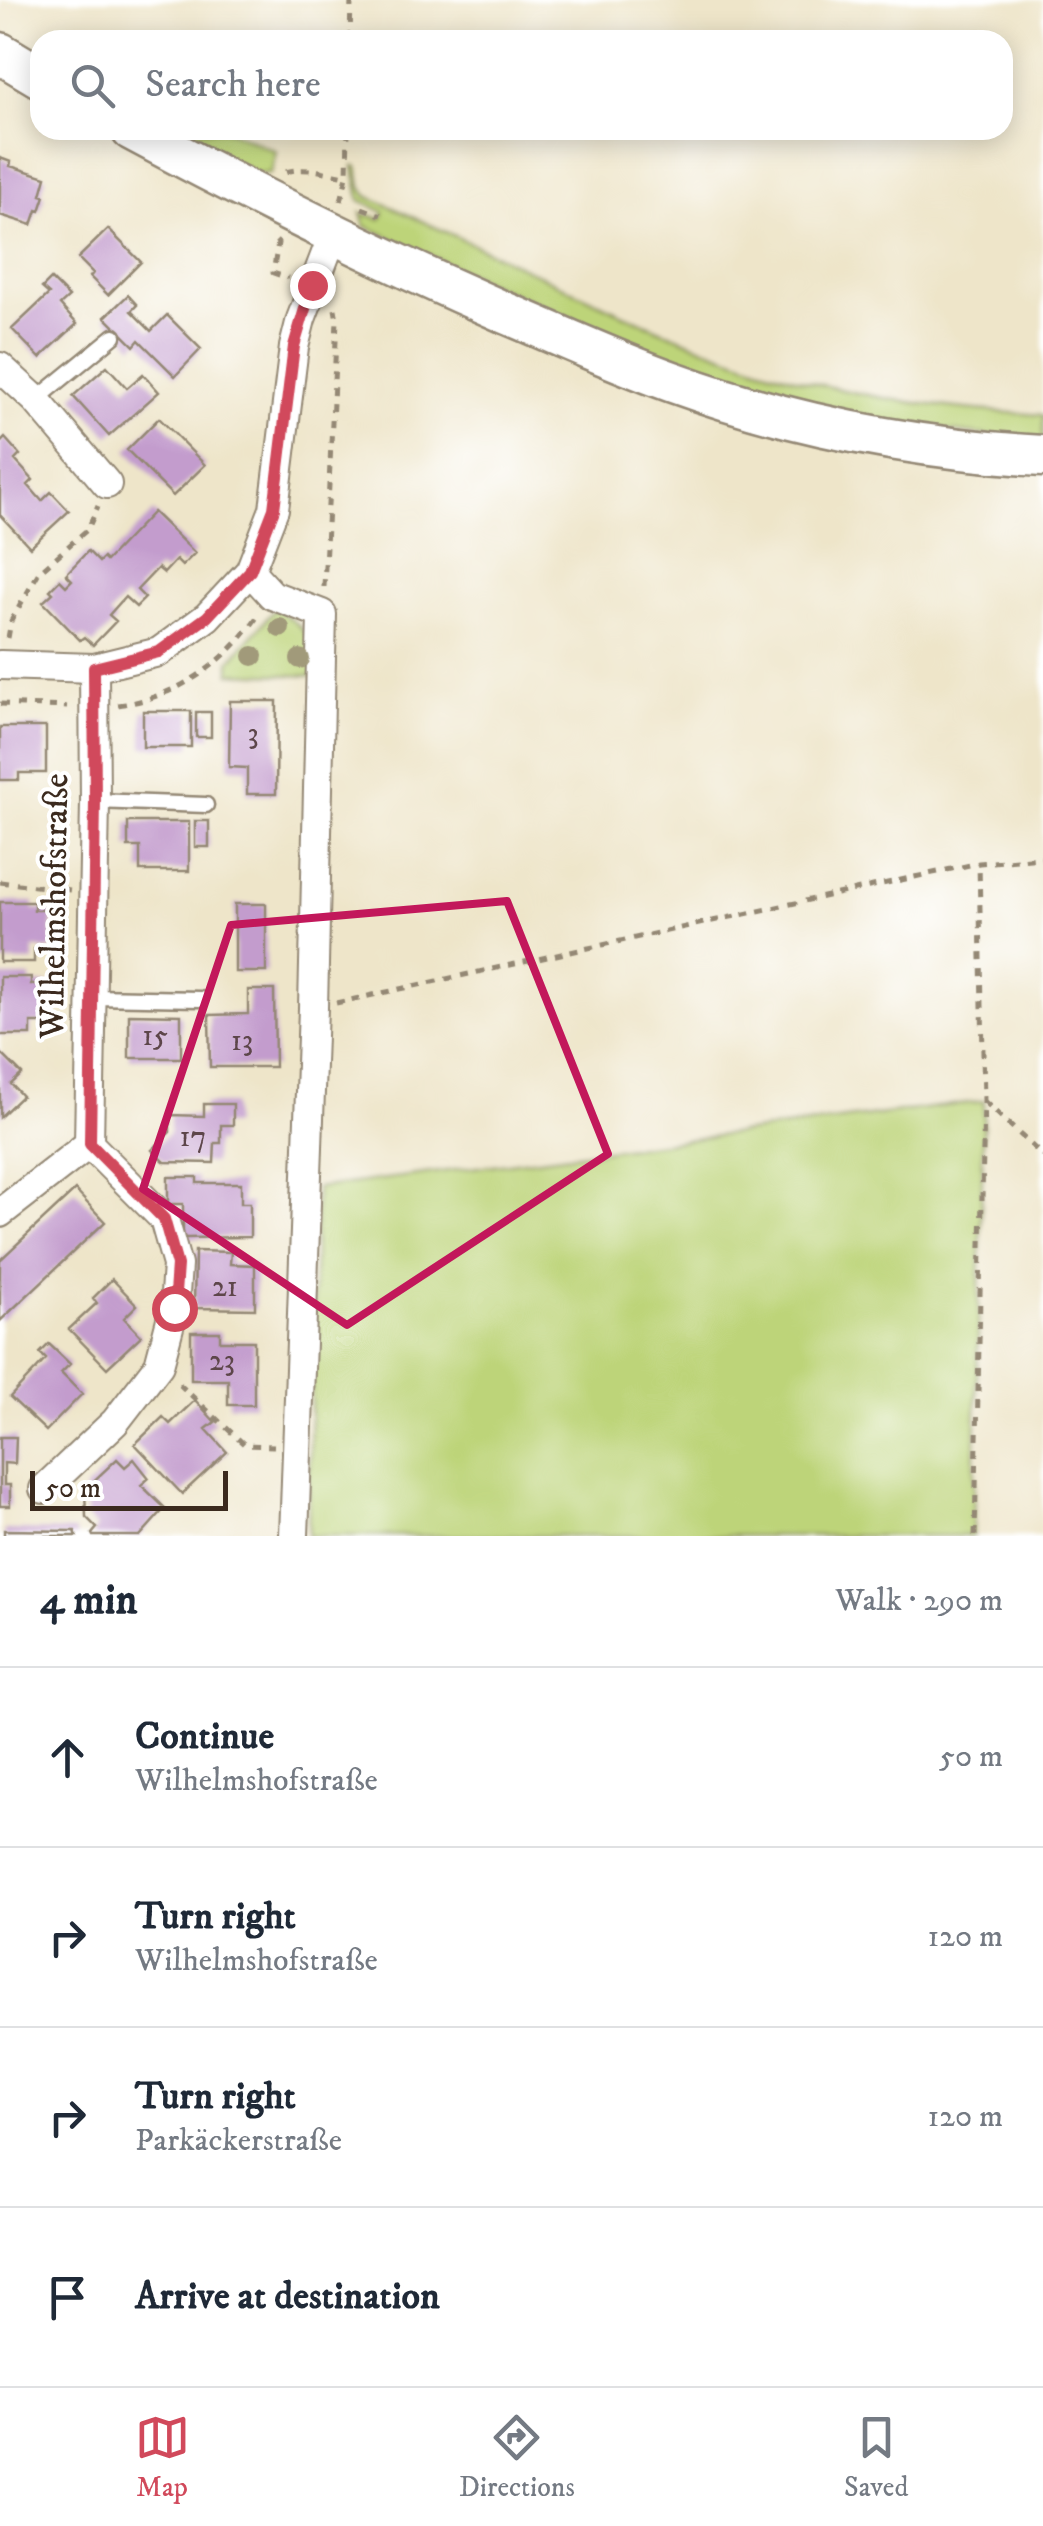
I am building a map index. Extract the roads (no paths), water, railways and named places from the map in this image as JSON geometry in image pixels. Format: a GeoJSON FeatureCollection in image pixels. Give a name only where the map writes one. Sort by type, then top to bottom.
{"type":"FeatureCollection","features":[{"type":"Feature","properties":{"kind":"main road"},"geometry":{"type":"LineString","coordinates":[[0,53],[30,71]]}},
{"type":"Feature","properties":{"kind":"main road"},"geometry":{"type":"LineString","coordinates":[[151,140],[332,235],[674,383],[802,420],[905,443],[1043,456]]}},
{"type":"Feature","properties":{"kind":"street"},"geometry":{"type":"LineString","coordinates":[[2,665],[94,668],[159,652],[207,617],[250,571],[274,509],[294,346],[332,235]]}},
{"type":"Feature","properties":{"kind":"street"},"geometry":{"type":"LineString","coordinates":[[0,367],[36,400],[107,484]]}},
{"type":"Feature","properties":{"kind":"street"},"geometry":{"type":"LineString","coordinates":[[250,571],[272,594],[322,614],[294,1536]]}},
{"type":"Feature","properties":{"kind":"street","name":"Wilhelmshofstraße"},"geometry":{"type":"LineString","coordinates":[[90,1144],[94,668]]}},
{"type":"Feature","properties":{"kind":"street"},"geometry":{"type":"LineString","coordinates":[[0,1213],[90,1144],[164,1219],[177,1265],[174,1308],[159,1365],[115,1422],[44,1490]]}},
{"type":"Feature","properties":{"kind":"lane"},"geometry":{"type":"LineString","coordinates":[[36,400],[114,336]]}},
{"type":"Feature","properties":{"kind":"lane"},"geometry":{"type":"LineString","coordinates":[[95,801],[206,805]]}},
{"type":"Feature","properties":{"kind":"lane"},"geometry":{"type":"LineString","coordinates":[[92,997],[200,999]]}}]}
